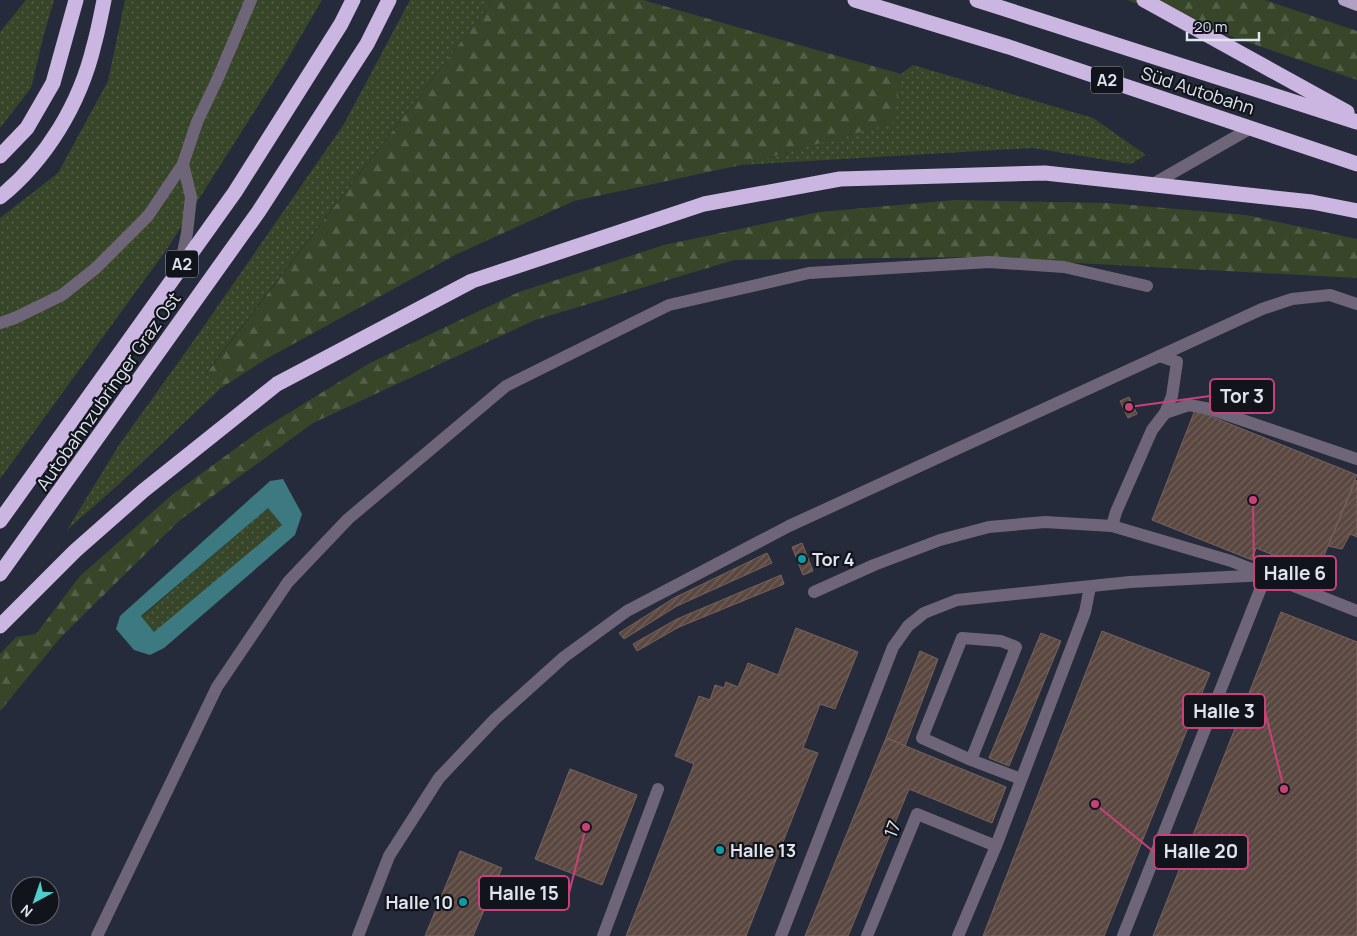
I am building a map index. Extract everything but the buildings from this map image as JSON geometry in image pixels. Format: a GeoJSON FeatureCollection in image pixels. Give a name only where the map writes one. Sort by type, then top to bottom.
{"type":"FeatureCollection","features":[{"type":"Feature","properties":{"kind":"highway"},"geometry":{"type":"LineString","coordinates":[[0,156],[27,128],[53,82],[76,0]]}},
{"type":"Feature","properties":{"kind":"highway"},"geometry":{"type":"LineString","coordinates":[[0,198],[32,167],[65,119],[87,69],[104,0]]}},
{"type":"Feature","properties":{"kind":"highway","name":"Autobahnzubringer Graz Ost"},"geometry":{"type":"LineString","coordinates":[[0,521],[235,192],[341,24],[352,0]]}},
{"type":"Feature","properties":{"kind":"highway","name":"Autobahnzubringer Graz Ost"},"geometry":{"type":"LineString","coordinates":[[0,574],[259,211],[367,44],[389,0]]}},
{"type":"Feature","properties":{"kind":"highway","name":"Süd Autobahn"},"geometry":{"type":"LineString","coordinates":[[855,0],[1009,47],[1357,164]]}},
{"type":"Feature","properties":{"kind":"highway","name":"Süd Autobahn"},"geometry":{"type":"LineString","coordinates":[[977,0],[1357,122]]}},
{"type":"Feature","properties":{"kind":"highway"},"geometry":{"type":"LineString","coordinates":[[1144,0],[1357,117]]}},
{"type":"Feature","properties":{"kind":"highway"},"geometry":{"type":"LineString","coordinates":[[0,626],[75,550],[144,491],[277,384],[472,281],[704,204],[840,179],[1045,172],[1312,202],[1357,211]]}},
{"type":"Feature","properties":{"kind":"main road"},"geometry":{"type":"LineString","coordinates":[[1344,0],[1357,5]]}},
{"type":"Feature","properties":{"kind":"lane"},"geometry":{"type":"LineString","coordinates":[[0,323],[16,318],[62,295],[96,268],[148,216],[184,164],[197,122],[251,0]]}},
{"type":"Feature","properties":{"kind":"lane"},"geometry":{"type":"LineString","coordinates":[[1153,184],[1251,128]]}},
{"type":"Feature","properties":{"kind":"lane"},"geometry":{"type":"LineString","coordinates":[[179,269],[187,233],[191,197],[184,164]]}},
{"type":"Feature","properties":{"kind":"lane"},"geometry":{"type":"LineString","coordinates":[[98,936],[217,687],[288,582],[348,519],[506,386],[669,305],[809,273],[989,262],[1064,267],[1147,286]]}},
{"type":"Feature","properties":{"kind":"lane"},"geometry":{"type":"LineString","coordinates":[[358,936],[390,856],[439,778],[495,719],[557,663],[627,611],[789,526],[1262,309],[1292,299],[1330,295],[1357,304]]}},
{"type":"Feature","properties":{"kind":"lane"},"geometry":{"type":"LineString","coordinates":[[1112,526],[1116,512],[1152,430],[1165,412],[1172,396],[1177,362],[1160,356]]}},
{"type":"Feature","properties":{"kind":"lane"},"geometry":{"type":"LineString","coordinates":[[1165,412],[1189,406],[1210,408],[1357,459]]}},
{"type":"Feature","properties":{"kind":"lane"},"geometry":{"type":"LineString","coordinates":[[814,592],[874,565],[940,540],[989,526],[1045,522],[1112,526],[1231,561],[1357,611]]}},
{"type":"Feature","properties":{"kind":"lane"},"geometry":{"type":"LineString","coordinates":[[781,936],[893,647],[908,626],[924,613],[956,600],[1130,582],[1266,575]]}},
{"type":"Feature","properties":{"kind":"lane"},"geometry":{"type":"LineString","coordinates":[[1123,936],[1266,575]]}},
{"type":"Feature","properties":{"kind":"lane"},"geometry":{"type":"LineString","coordinates":[[958,936],[996,846],[1084,612],[1090,587]]}},
{"type":"Feature","properties":{"kind":"lane"},"geometry":{"type":"LineString","coordinates":[[971,760],[1016,647],[1001,641],[962,638],[922,738],[971,760],[1021,779]]}},
{"type":"Feature","properties":{"kind":"lane"},"geometry":{"type":"LineString","coordinates":[[603,936],[658,789]]}},
{"type":"Feature","properties":{"kind":"lane","name":"17"},"geometry":{"type":"LineString","coordinates":[[867,936],[917,814],[996,846]]}},
{"type":"Feature","properties":{"kind":"green space"},"geometry":{"type":"Polygon","coordinates":[[[26,0],[54,0],[31,88],[0,128],[0,32],[26,0]]]}},
{"type":"Feature","properties":{"kind":"green space"},"geometry":{"type":"Polygon","coordinates":[[[125,0],[322,0],[284,65],[169,246],[0,479],[0,218],[58,173],[108,81],[125,0]]]}},
{"type":"Feature","properties":{"kind":"green space"},"geometry":{"type":"Polygon","coordinates":[[[410,0],[493,0],[206,373],[221,388],[117,486],[67,530],[119,445],[344,124],[410,0]]]}},
{"type":"Feature","properties":{"kind":"green space"},"geometry":{"type":"Polygon","coordinates":[[[493,0],[643,0],[901,74],[893,123],[741,165],[574,201],[457,254],[266,359],[221,388],[206,374],[493,0]]]}},
{"type":"Feature","properties":{"kind":"green space"},"geometry":{"type":"Polygon","coordinates":[[[1127,0],[1265,0],[1357,31],[1357,80],[1127,0]]]}},
{"type":"Feature","properties":{"kind":"green space"},"geometry":{"type":"Polygon","coordinates":[[[913,65],[1093,118],[1146,155],[1131,164],[1033,148],[741,165],[892,123],[901,74],[913,65]]]}},
{"type":"Feature","properties":{"kind":"green space"},"geometry":{"type":"Polygon","coordinates":[[[955,200],[1108,203],[1246,215],[1357,239],[1357,278],[962,257],[734,260],[535,320],[313,423],[180,520],[61,637],[0,711],[0,654],[16,637],[36,634],[80,576],[173,494],[261,430],[370,363],[519,292],[664,245],[819,212],[955,200]]]}},
{"type":"Feature","properties":{"kind":"green space"},"geometry":{"type":"Polygon","coordinates":[[[268,508],[282,525],[155,633],[141,617],[268,508]]]}},
{"type":"Feature","properties":{"kind":"shaded area"},"geometry":{"type":"Polygon","coordinates":[[[283,479],[302,514],[295,535],[164,648],[150,655],[134,650],[116,629],[120,616],[270,481],[283,479]],[[268,508],[141,616],[154,632],[282,525],[268,508]]]}},
{"type":"Feature","properties":{"kind":"place","name":"Tor 3"},"geometry":{"type":"Point","coordinates":[1129,407]}},
{"type":"Feature","properties":{"kind":"place","name":"Halle 6"},"geometry":{"type":"Point","coordinates":[1253,500]}},
{"type":"Feature","properties":{"kind":"place","name":"Tor 4"},"geometry":{"type":"Point","coordinates":[802,559]}},
{"type":"Feature","properties":{"kind":"place","name":"Halle 3"},"geometry":{"type":"Point","coordinates":[1284,789]}},
{"type":"Feature","properties":{"kind":"place","name":"Halle 20"},"geometry":{"type":"Point","coordinates":[1095,804]}},
{"type":"Feature","properties":{"kind":"place","name":"Halle 15"},"geometry":{"type":"Point","coordinates":[586,827]}},
{"type":"Feature","properties":{"kind":"place","name":"Halle 13"},"geometry":{"type":"Point","coordinates":[720,850]}},
{"type":"Feature","properties":{"kind":"place","name":"Halle 10"},"geometry":{"type":"Point","coordinates":[463,902]}}]}
